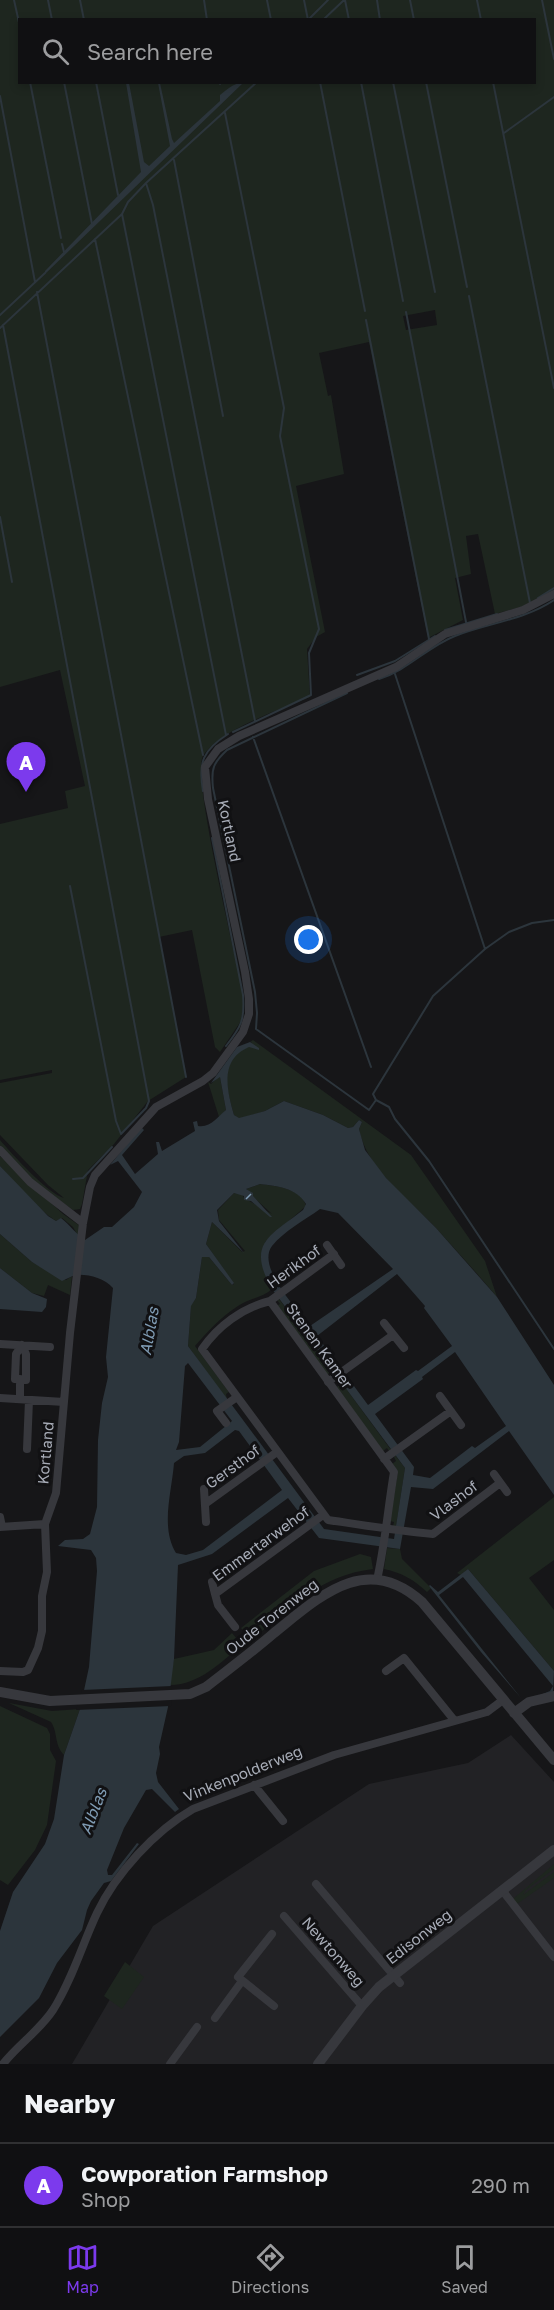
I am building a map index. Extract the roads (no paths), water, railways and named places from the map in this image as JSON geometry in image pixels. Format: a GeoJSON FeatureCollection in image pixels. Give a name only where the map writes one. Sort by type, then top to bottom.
{"type":"FeatureCollection","features":[{"type":"Feature","properties":{"kind":"street","name":"Kortland"},"geometry":{"type":"LineString","coordinates":[[0,1671],[23,1672],[28,1670],[38,1648],[42,1631],[42,1596],[47,1572],[45,1524],[56,1493],[83,1223],[90,1187],[95,1175],[156,1107],[213,1073],[243,1032],[247,1022],[249,999],[245,972],[205,777],[205,767],[212,755],[239,736],[396,667],[445,634],[523,610],[554,594]]}},
{"type":"Feature","properties":{"kind":"street"},"geometry":{"type":"LineString","coordinates":[[0,1150],[30,1182],[83,1223]]}},
{"type":"Feature","properties":{"kind":"street","name":"Herikhof"},"geometry":{"type":"LineString","coordinates":[[327,1245],[341,1265]]}},
{"type":"Feature","properties":{"kind":"street","name":"Herikhof"},"geometry":{"type":"LineString","coordinates":[[270,1301],[334,1254]]}},
{"type":"Feature","properties":{"kind":"street","name":"Stenen Kamer"},"geometry":{"type":"LineString","coordinates":[[321,1517],[274,1454],[202,1349],[226,1322],[258,1304],[270,1301],[332,1380],[387,1456],[394,1472],[387,1531],[377,1580]]}},
{"type":"Feature","properties":{"kind":"street"},"geometry":{"type":"LineString","coordinates":[[384,1323],[404,1348]]}},
{"type":"Feature","properties":{"kind":"street"},"geometry":{"type":"LineString","coordinates":[[332,1380],[393,1335]]}},
{"type":"Feature","properties":{"kind":"street"},"geometry":{"type":"LineString","coordinates":[[0,1344],[50,1347]]}},
{"type":"Feature","properties":{"kind":"street"},"geometry":{"type":"LineString","coordinates":[[22,1346],[26,1354],[26,1380],[20,1379],[24,1399],[27,1449]]}},
{"type":"Feature","properties":{"kind":"street"},"geometry":{"type":"LineString","coordinates":[[440,1396],[461,1425]]}},
{"type":"Feature","properties":{"kind":"street"},"geometry":{"type":"LineString","coordinates":[[0,1398],[64,1402]]}},
{"type":"Feature","properties":{"kind":"street"},"geometry":{"type":"LineString","coordinates":[[226,1423],[217,1411],[235,1398]]}},
{"type":"Feature","properties":{"kind":"street"},"geometry":{"type":"LineString","coordinates":[[387,1456],[451,1411]]}},
{"type":"Feature","properties":{"kind":"street","name":"Gersthof"},"geometry":{"type":"LineString","coordinates":[[205,1504],[274,1454]]}},
{"type":"Feature","properties":{"kind":"street","name":"Vlashof"},"geometry":{"type":"LineString","coordinates":[[494,1474],[507,1492]]}},
{"type":"Feature","properties":{"kind":"street","name":"Vlashof"},"geometry":{"type":"LineString","coordinates":[[387,1531],[433,1534],[500,1483]]}},
{"type":"Feature","properties":{"kind":"street","name":"Gersthof"},"geometry":{"type":"LineString","coordinates":[[204,1489],[206,1522]]}},
{"type":"Feature","properties":{"kind":"street"},"geometry":{"type":"LineString","coordinates":[[0,1517],[1,1527],[45,1524]]}},
{"type":"Feature","properties":{"kind":"street"},"geometry":{"type":"LineString","coordinates":[[321,1517],[387,1531]]}},
{"type":"Feature","properties":{"kind":"street","name":"Emmertarwehof"},"geometry":{"type":"LineString","coordinates":[[215,1594],[321,1517]]}},
{"type":"Feature","properties":{"kind":"street","name":"Oude Torenweg"},"geometry":{"type":"LineString","coordinates":[[3,1693],[50,1701],[190,1695],[206,1687],[331,1590],[352,1581],[377,1580],[394,1584],[422,1602],[554,1760]]}},
{"type":"Feature","properties":{"kind":"street","name":"Emmertarwehof"},"geometry":{"type":"LineString","coordinates":[[212,1582],[218,1605],[235,1627]]}},
{"type":"Feature","properties":{"kind":"street"},"geometry":{"type":"LineString","coordinates":[[386,1671],[404,1658],[454,1720]]}},
{"type":"Feature","properties":{"kind":"street"},"geometry":{"type":"LineString","coordinates":[[514,1713],[529,1702],[554,1696]]}},
{"type":"Feature","properties":{"kind":"street","name":"Vinkenpolderweg"},"geometry":{"type":"LineString","coordinates":[[3,2064],[52,2011],[64,1990],[104,1899],[135,1857],[155,1835],[174,1820],[193,1809],[257,1789],[334,1755],[487,1712],[503,1700]]}},
{"type":"Feature","properties":{"kind":"street"},"geometry":{"type":"LineString","coordinates":[[257,1789],[283,1821]]}},
{"type":"Feature","properties":{"kind":"street","name":"Edisonweg"},"geometry":{"type":"LineString","coordinates":[[318,2064],[362,2006],[554,1850]]}},
{"type":"Feature","properties":{"kind":"street"},"geometry":{"type":"LineString","coordinates":[[316,1884],[397,1979]]}},
{"type":"Feature","properties":{"kind":"street"},"geometry":{"type":"LineString","coordinates":[[502,1890],[554,1957]]}},
{"type":"Feature","properties":{"kind":"street","name":"Newtonweg"},"geometry":{"type":"LineString","coordinates":[[284,1916],[362,2006]]}},
{"type":"Feature","properties":{"kind":"street"},"geometry":{"type":"LineString","coordinates":[[272,1934],[238,1977],[274,2006]]}},
{"type":"Feature","properties":{"kind":"street"},"geometry":{"type":"LineString","coordinates":[[215,2018],[242,1980]]}},
{"type":"Feature","properties":{"kind":"street"},"geometry":{"type":"LineString","coordinates":[[170,2064],[197,2027]]}},
{"type":"Feature","properties":{"kind":"water"},"geometry":{"type":"Polygon","coordinates":[[[126,84],[129,84],[144,162],[149,166],[170,146],[158,84],[160,84],[174,143],[220,101],[220,95],[234,85],[242,84],[45,274],[45,271],[141,172],[126,84]]]}},
{"type":"Feature","properties":{"kind":"water","name":"Alblas"},"geometry":{"type":"Polygon","coordinates":[[[250,1042],[259,1050],[249,1047],[239,1053],[229,1068],[229,1096],[234,1115],[239,1118],[265,1111],[284,1101],[323,1115],[348,1128],[353,1127],[359,1120],[362,1122],[359,1129],[365,1150],[386,1178],[436,1228],[497,1297],[554,1385],[554,1495],[509,1431],[433,1489],[411,1487],[400,1549],[319,1538],[288,1498],[212,1554],[178,1565],[174,1659],[156,1773],[158,1782],[179,1809],[175,1812],[152,1789],[146,1790],[124,1828],[107,1870],[108,1875],[112,1875],[137,1843],[139,1844],[111,1881],[104,1883],[91,1901],[82,1930],[57,1963],[39,1998],[0,2037],[0,1931],[13,1892],[45,1844],[54,1819],[64,1755],[80,1709],[89,1667],[97,1571],[96,1558],[91,1550],[58,1546],[65,1540],[83,1539],[90,1534],[97,1507],[98,1440],[102,1403],[108,1377],[106,1357],[113,1288],[101,1279],[86,1275],[76,1275],[62,1281],[32,1262],[0,1234],[0,1166],[48,1216],[56,1221],[61,1218],[85,1240],[104,1227],[112,1227],[134,1207],[142,1192],[118,1161],[110,1165],[141,1127],[144,1130],[122,1155],[135,1174],[158,1154],[156,1142],[159,1142],[162,1151],[195,1131],[193,1122],[197,1121],[198,1126],[207,1125],[226,1110],[220,1077],[211,1083],[237,1047],[250,1042]],[[260,1184],[246,1189],[253,1193],[253,1196],[272,1217],[251,1201],[244,1200],[244,1196],[234,1193],[217,1210],[219,1221],[244,1253],[212,1222],[206,1244],[234,1283],[232,1285],[209,1257],[202,1257],[196,1298],[191,1306],[188,1346],[324,1529],[394,1539],[405,1468],[272,1289],[261,1261],[265,1242],[303,1210],[306,1204],[297,1194],[280,1187],[260,1184]],[[320,1209],[272,1246],[269,1255],[270,1265],[280,1288],[310,1326],[393,1269],[338,1213],[320,1209]],[[397,1274],[317,1336],[368,1405],[452,1346],[424,1308],[425,1306],[397,1274]],[[455,1352],[422,1377],[423,1379],[375,1414],[414,1467],[413,1475],[430,1478],[472,1446],[475,1448],[506,1426],[455,1352]],[[188,1363],[185,1366],[179,1442],[176,1450],[200,1447],[232,1421],[188,1363]],[[235,1430],[205,1453],[184,1456],[174,1463],[168,1509],[171,1543],[176,1553],[186,1555],[203,1550],[282,1490],[239,1431],[235,1430]]]}},
{"type":"Feature","properties":{"kind":"water"},"geometry":{"type":"Polygon","coordinates":[[[0,1268],[32,1293],[47,1299],[46,1307],[42,1312],[0,1309],[0,1268]]]}},
{"type":"Feature","properties":{"kind":"water"},"geometry":{"type":"Polygon","coordinates":[[[468,1569],[554,1671],[553,1692],[540,1695],[550,1691],[553,1686],[463,1577],[439,1595],[521,1698],[429,1586],[438,1592],[468,1569]]]}},
{"type":"Feature","properties":{"kind":"waterway"},"geometry":{"type":"LineString","coordinates":[[14,0],[18,18]]}},
{"type":"Feature","properties":{"kind":"waterway"},"geometry":{"type":"LineString","coordinates":[[48,0],[52,18]]}},
{"type":"Feature","properties":{"kind":"waterway"},"geometry":{"type":"LineString","coordinates":[[80,0],[84,18]]}},
{"type":"Feature","properties":{"kind":"waterway"},"geometry":{"type":"LineString","coordinates":[[204,0],[207,18]]}},
{"type":"Feature","properties":{"kind":"waterway"},"geometry":{"type":"LineString","coordinates":[[267,0],[271,18]]}},
{"type":"Feature","properties":{"kind":"waterway"},"geometry":{"type":"LineString","coordinates":[[304,0],[308,18]]}},
{"type":"Feature","properties":{"kind":"waterway"},"geometry":{"type":"LineString","coordinates":[[310,18],[328,0]]}},
{"type":"Feature","properties":{"kind":"waterway"},"geometry":{"type":"LineString","coordinates":[[325,18],[344,0]]}},
{"type":"Feature","properties":{"kind":"waterway"},"geometry":{"type":"LineString","coordinates":[[345,0],[349,18]]}},
{"type":"Feature","properties":{"kind":"waterway"},"geometry":{"type":"LineString","coordinates":[[377,0],[380,18]]}},
{"type":"Feature","properties":{"kind":"waterway"},"geometry":{"type":"LineString","coordinates":[[410,0],[414,18]]}},
{"type":"Feature","properties":{"kind":"waterway"},"geometry":{"type":"LineString","coordinates":[[477,0],[481,18]]}},
{"type":"Feature","properties":{"kind":"waterway"},"geometry":{"type":"LineString","coordinates":[[542,0],[554,59]]}},
{"type":"Feature","properties":{"kind":"waterway"},"geometry":{"type":"LineString","coordinates":[[30,84],[61,238]]}},
{"type":"Feature","properties":{"kind":"waterway"},"geometry":{"type":"LineString","coordinates":[[64,84],[92,224]]}},
{"type":"Feature","properties":{"kind":"waterway"},"geometry":{"type":"LineString","coordinates":[[96,84],[118,195]]}},
{"type":"Feature","properties":{"kind":"waterway"},"geometry":{"type":"LineString","coordinates":[[0,328],[122,214],[128,202],[146,183],[255,84]]}},
{"type":"Feature","properties":{"kind":"waterway"},"geometry":{"type":"LineString","coordinates":[[320,84],[365,311]]}},
{"type":"Feature","properties":{"kind":"waterway"},"geometry":{"type":"LineString","coordinates":[[361,84],[403,301]]}},
{"type":"Feature","properties":{"kind":"waterway"},"geometry":{"type":"LineString","coordinates":[[393,84],[435,292]]}},
{"type":"Feature","properties":{"kind":"waterway"},"geometry":{"type":"LineString","coordinates":[[426,84],[467,287]]}},
{"type":"Feature","properties":{"kind":"waterway"},"geometry":{"type":"LineString","coordinates":[[493,84],[554,388]]}},
{"type":"Feature","properties":{"kind":"waterway"},"geometry":{"type":"LineString","coordinates":[[0,96],[35,282]]}},
{"type":"Feature","properties":{"kind":"waterway"},"geometry":{"type":"LineString","coordinates":[[504,133],[554,97]]}},
{"type":"Feature","properties":{"kind":"waterway"},"geometry":{"type":"LineString","coordinates":[[225,113],[284,408],[280,436],[319,629],[309,653],[311,695],[233,732]]}},
{"type":"Feature","properties":{"kind":"waterway"},"geometry":{"type":"LineString","coordinates":[[174,160],[223,416]]}},
{"type":"Feature","properties":{"kind":"waterway"},"geometry":{"type":"LineString","coordinates":[[146,183],[153,205],[255,721]]}},
{"type":"Feature","properties":{"kind":"waterway"},"geometry":{"type":"LineString","coordinates":[[122,214],[226,735]]}},
{"type":"Feature","properties":{"kind":"waterway"},"geometry":{"type":"LineString","coordinates":[[95,239],[203,755]]}},
{"type":"Feature","properties":{"kind":"waterway"},"geometry":{"type":"LineString","coordinates":[[62,244],[64,252]]}},
{"type":"Feature","properties":{"kind":"waterway"},"geometry":{"type":"LineString","coordinates":[[0,315],[45,273]]}},
{"type":"Feature","properties":{"kind":"waterway"},"geometry":{"type":"LineString","coordinates":[[37,292],[186,1077]]}},
{"type":"Feature","properties":{"kind":"waterway"},"geometry":{"type":"LineString","coordinates":[[469,296],[530,603]]}},
{"type":"Feature","properties":{"kind":"waterway"},"geometry":{"type":"LineString","coordinates":[[406,312],[466,622]]}},
{"type":"Feature","properties":{"kind":"waterway"},"geometry":{"type":"LineString","coordinates":[[366,320],[429,639]]}},
{"type":"Feature","properties":{"kind":"waterway"},"geometry":{"type":"LineString","coordinates":[[3,325],[149,1101],[146,1108],[121,1134],[116,1121],[70,886]]}},
{"type":"Feature","properties":{"kind":"waterway"},"geometry":{"type":"LineString","coordinates":[[0,517],[12,582]]}},
{"type":"Feature","properties":{"kind":"waterway"},"geometry":{"type":"LineString","coordinates":[[538,598],[554,588]]}},
{"type":"Feature","properties":{"kind":"waterway"},"geometry":{"type":"LineString","coordinates":[[379,679],[399,670],[435,646],[455,636],[518,617],[554,600]]}},
{"type":"Feature","properties":{"kind":"waterway"},"geometry":{"type":"LineString","coordinates":[[445,630],[497,614]]}},
{"type":"Feature","properties":{"kind":"waterway"},"geometry":{"type":"LineString","coordinates":[[357,675],[395,661],[435,636]]}},
{"type":"Feature","properties":{"kind":"waterway"},"geometry":{"type":"LineString","coordinates":[[395,674],[485,949]]}},
{"type":"Feature","properties":{"kind":"waterway"},"geometry":{"type":"LineString","coordinates":[[347,693],[227,750],[214,767],[213,788],[255,992],[256,1029],[369,1110],[376,1100],[373,1094],[433,996],[485,949],[509,932],[532,923],[554,920]]}},
{"type":"Feature","properties":{"kind":"waterway"},"geometry":{"type":"LineString","coordinates":[[203,791],[201,772],[204,758],[208,751],[228,734]]}},
{"type":"Feature","properties":{"kind":"waterway"},"geometry":{"type":"LineString","coordinates":[[253,737],[371,1067]]}},
{"type":"Feature","properties":{"kind":"waterway"},"geometry":{"type":"LineString","coordinates":[[212,838],[243,995],[241,1023],[226,1046]]}},
{"type":"Feature","properties":{"kind":"waterway"},"geometry":{"type":"LineString","coordinates":[[376,1100],[389,1107],[395,1119],[429,1161],[554,1349]]}},
{"type":"Feature","properties":{"kind":"waterway"},"geometry":{"type":"LineString","coordinates":[[73,1179],[83,1178],[112,1147]]}},
{"type":"Feature","properties":{"kind":"place","name":"Cowporation Farmshop"},"geometry":{"type":"Point","coordinates":[26,792]}}]}
